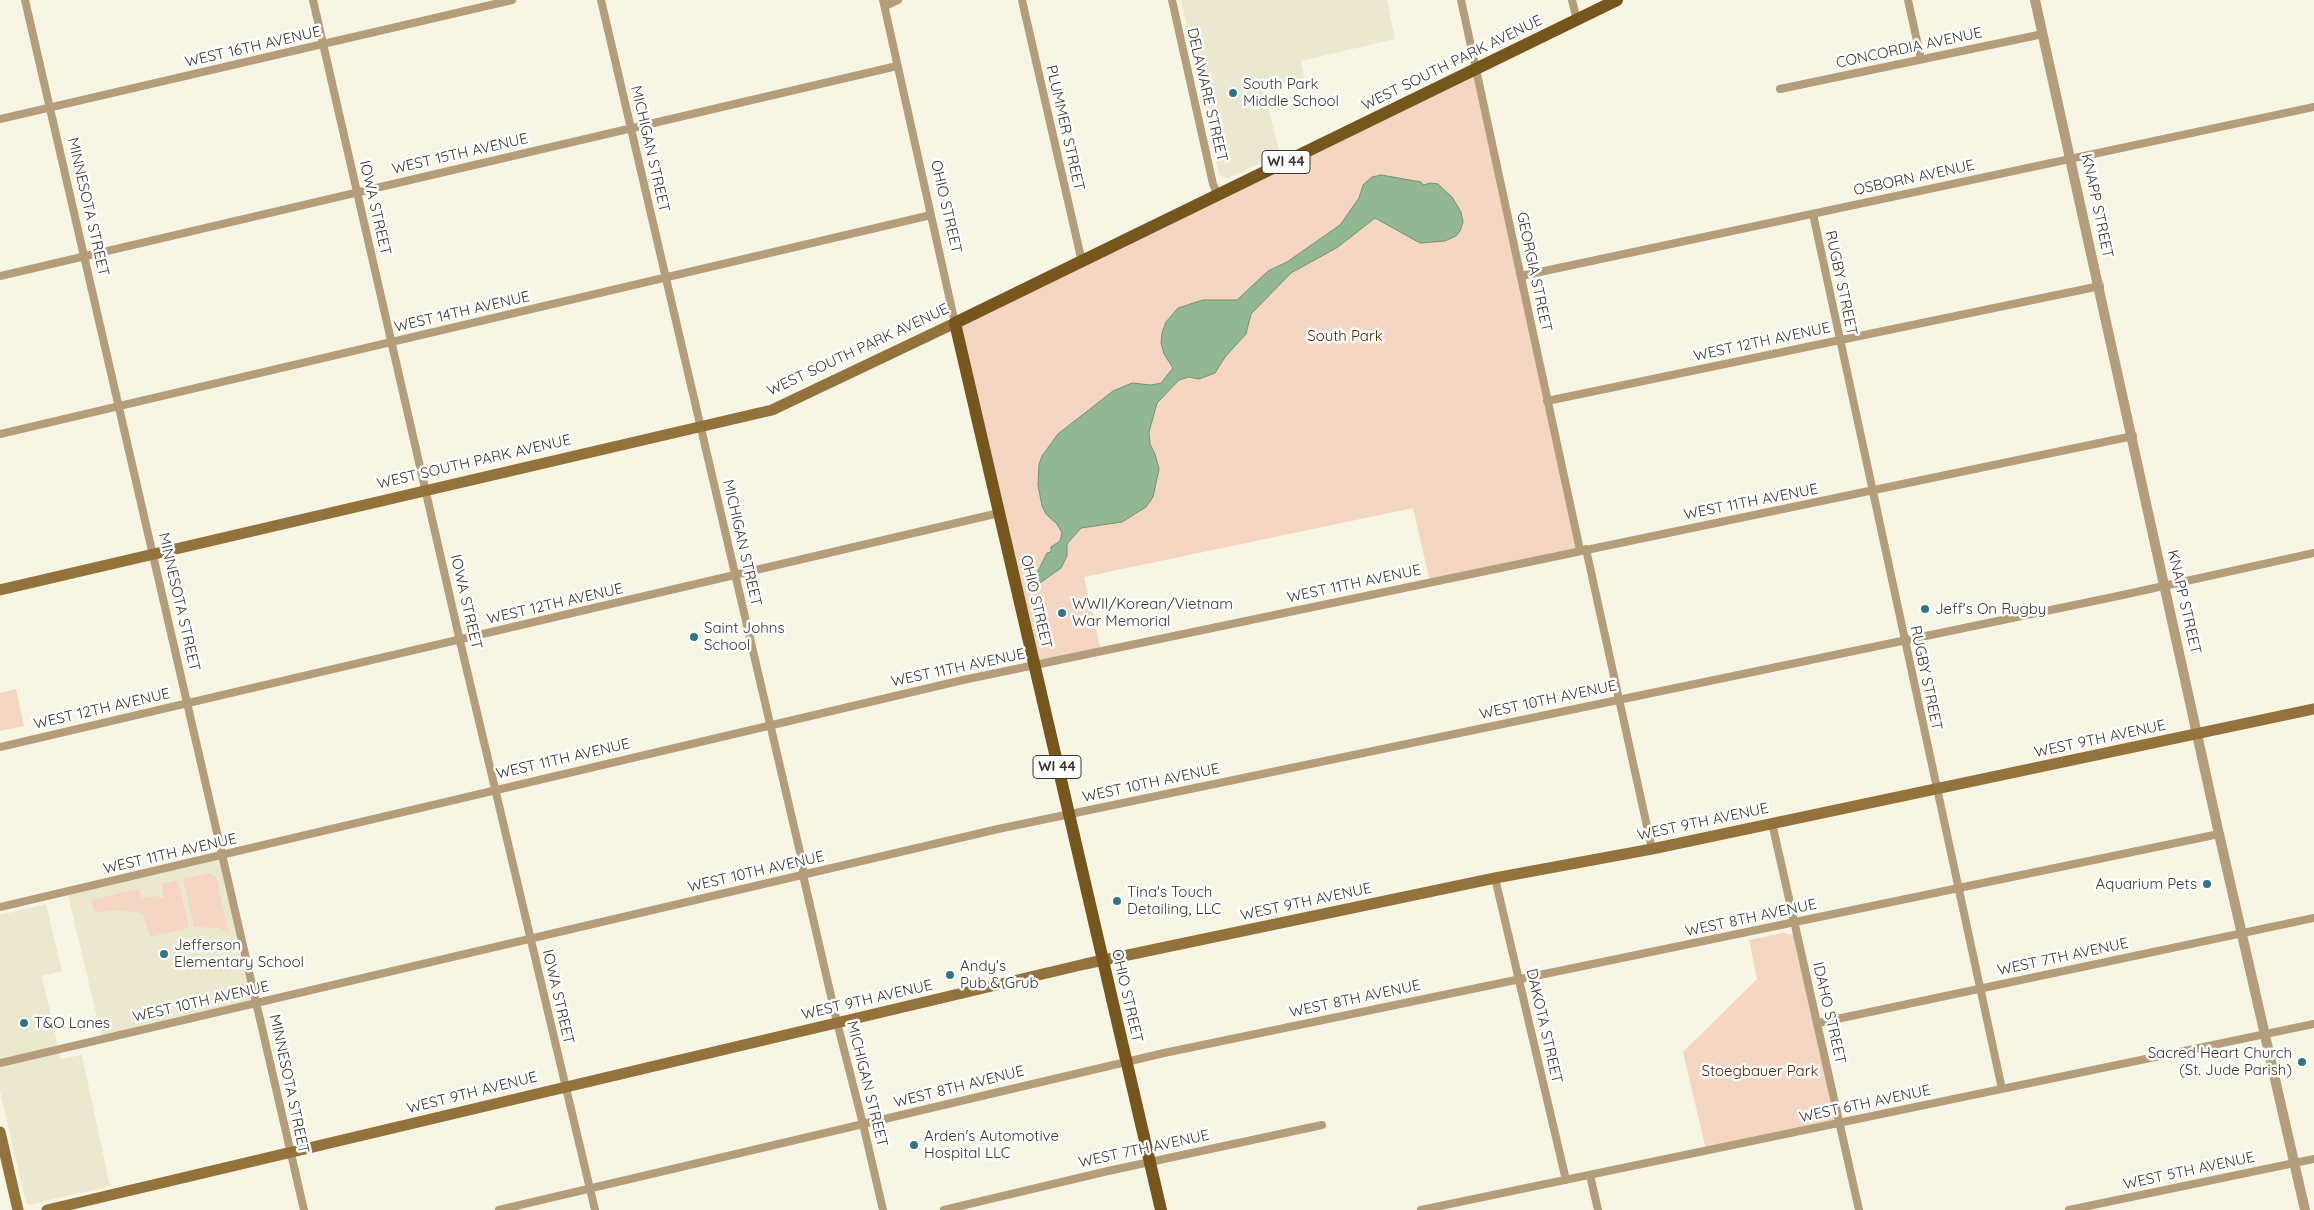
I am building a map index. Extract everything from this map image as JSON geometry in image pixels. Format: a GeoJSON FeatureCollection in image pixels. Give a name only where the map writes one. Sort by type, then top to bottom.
{"type":"FeatureCollection","features":[{"type":"Feature","properties":{"kind":"main road","name":"WEST SOUTH PARK AVENUE"},"geometry":{"type":"LineString","coordinates":[[0,590],[426,489],[700,427],[783,405],[1218,196],[1617,0]]}},
{"type":"Feature","properties":{"kind":"main road","name":"OHIO STREET"},"geometry":{"type":"LineString","coordinates":[[955,323],[1101,960],[1161,1210]]}},
{"type":"Feature","properties":{"kind":"main road","name":"WEST 9TH AVENUE"},"geometry":{"type":"LineString","coordinates":[[47,1210],[1101,960],[1495,878],[1652,848],[2314,709]]}},
{"type":"Feature","properties":{"kind":"main road"},"geometry":{"type":"LineString","coordinates":[[0,1132],[18,1210]]}},
{"type":"Feature","properties":{"kind":"street","name":"MINNESOTA STREET"},"geometry":{"type":"LineString","coordinates":[[25,0],[304,1210]]}},
{"type":"Feature","properties":{"kind":"street","name":"IOWA STREET"},"geometry":{"type":"LineString","coordinates":[[313,0],[460,641],[595,1210]]}},
{"type":"Feature","properties":{"kind":"street","name":"WEST 16TH AVENUE"},"geometry":{"type":"LineString","coordinates":[[0,120],[512,0]]}},
{"type":"Feature","properties":{"kind":"street","name":"MICHIGAN STREET"},"geometry":{"type":"LineString","coordinates":[[601,0],[803,865],[803,875],[837,1022],[864,1124],[883,1210]]}},
{"type":"Feature","properties":{"kind":"street"},"geometry":{"type":"LineString","coordinates":[[884,3],[898,0]]}},
{"type":"Feature","properties":{"kind":"street","name":"PLUMMER STREET"},"geometry":{"type":"LineString","coordinates":[[1022,0],[1082,262]]}},
{"type":"Feature","properties":{"kind":"street","name":"DELAWARE STREET"},"geometry":{"type":"LineString","coordinates":[[1172,0],[1213,184],[1218,196]]}},
{"type":"Feature","properties":{"kind":"street","name":"GEORGIA STREET"},"geometry":{"type":"LineString","coordinates":[[1461,0],[1547,401],[1619,699],[1652,848]]}},
{"type":"Feature","properties":{"kind":"street"},"geometry":{"type":"LineString","coordinates":[[1572,0],[1577,20]]}},
{"type":"Feature","properties":{"kind":"street"},"geometry":{"type":"LineString","coordinates":[[1908,0],[1921,59]]}},
{"type":"Feature","properties":{"kind":"street","name":"KNAPP STREET"},"geometry":{"type":"LineString","coordinates":[[2035,0],[2072,159],[2197,734],[2306,1210]]}},
{"type":"Feature","properties":{"kind":"street","name":"OHIO STREET"},"geometry":{"type":"LineString","coordinates":[[884,3],[955,323]]}},
{"type":"Feature","properties":{"kind":"street","name":"CONCORDIA AVENUE"},"geometry":{"type":"LineString","coordinates":[[1780,89],[2043,34]]}},
{"type":"Feature","properties":{"kind":"street","name":"WEST 15TH AVENUE"},"geometry":{"type":"LineString","coordinates":[[0,276],[898,66]]}},
{"type":"Feature","properties":{"kind":"street","name":"OSBORN AVENUE"},"geometry":{"type":"LineString","coordinates":[[1520,276],[2314,107]]}},
{"type":"Feature","properties":{"kind":"street","name":"RUGBY STREET"},"geometry":{"type":"LineString","coordinates":[[1813,214],[1903,640],[2002,1089]]}},
{"type":"Feature","properties":{"kind":"street","name":"WEST 14TH AVENUE"},"geometry":{"type":"LineString","coordinates":[[0,434],[931,215]]}},
{"type":"Feature","properties":{"kind":"street","name":"WEST 12TH AVENUE"},"geometry":{"type":"LineString","coordinates":[[1547,401],[2100,286]]}},
{"type":"Feature","properties":{"kind":"street","name":"WEST 11TH AVENUE"},"geometry":{"type":"LineString","coordinates":[[0,907],[222,856],[770,724],[1034,665],[2133,436]]}},
{"type":"Feature","properties":{"kind":"street","name":"WEST 12TH AVENUE"},"geometry":{"type":"LineString","coordinates":[[0,747],[460,641],[999,513]]}},
{"type":"Feature","properties":{"kind":"street","name":"WEST 10TH AVENUE"},"geometry":{"type":"LineString","coordinates":[[0,1063],[1068,814],[2165,586],[2314,553]]}},
{"type":"Feature","properties":{"kind":"street","name":"IDAHO STREET"},"geometry":{"type":"LineString","coordinates":[[1772,823],[1859,1210]]}},
{"type":"Feature","properties":{"kind":"street","name":"WEST 8TH AVENUE"},"geometry":{"type":"LineString","coordinates":[[500,1210],[1125,1062],[2220,834]]}},
{"type":"Feature","properties":{"kind":"street","name":"DAKOTA STREET"},"geometry":{"type":"LineString","coordinates":[[1495,878],[1566,1180]]}},
{"type":"Feature","properties":{"kind":"street","name":"WEST 7TH AVENUE"},"geometry":{"type":"LineString","coordinates":[[1818,1023],[2314,918]]}},
{"type":"Feature","properties":{"kind":"street","name":"WEST 6TH AVENUE"},"geometry":{"type":"LineString","coordinates":[[1421,1210],[2314,1024]]}},
{"type":"Feature","properties":{"kind":"street","name":"WEST 7TH AVENUE"},"geometry":{"type":"LineString","coordinates":[[944,1210],[1322,1124]]}},
{"type":"Feature","properties":{"kind":"street","name":"WEST 5TH AVENUE"},"geometry":{"type":"LineString","coordinates":[[2069,1210],[2314,1159]]}},
{"type":"Feature","properties":{"kind":"street"},"geometry":{"type":"LineString","coordinates":[[1590,1175],[1598,1210]]}},
{"type":"Feature","properties":{"kind":"shaded area","name":"South Park Middle School"},"geometry":{"type":"Polygon","coordinates":[[[1181,0],[1387,0],[1395,39],[1301,61],[1304,78],[1263,88],[1280,154],[1226,179],[1219,174],[1181,0]]]}},
{"type":"Feature","properties":{"kind":"shaded area"},"geometry":{"type":"Polygon","coordinates":[[[1381,175],[1421,182],[1423,185],[1438,184],[1452,197],[1461,212],[1463,222],[1460,231],[1456,236],[1445,241],[1420,243],[1375,218],[1338,247],[1291,273],[1251,314],[1246,334],[1225,357],[1215,373],[1199,379],[1189,377],[1179,380],[1157,403],[1149,432],[1150,444],[1159,469],[1153,497],[1146,507],[1122,522],[1081,528],[1067,544],[1067,556],[1061,568],[1037,585],[1029,586],[1027,578],[1038,571],[1047,553],[1051,552],[1051,547],[1060,541],[1062,533],[1057,524],[1046,514],[1042,506],[1038,485],[1039,464],[1042,456],[1058,434],[1113,391],[1132,383],[1151,385],[1161,383],[1173,368],[1164,354],[1161,343],[1162,333],[1166,322],[1178,308],[1203,300],[1237,300],[1268,271],[1287,262],[1340,225],[1359,198],[1363,185],[1372,177],[1381,175]]]}},
{"type":"Feature","properties":{"kind":"shaded area","name":"Jefferson Elementary School"},"geometry":{"type":"Polygon","coordinates":[[[222,856],[257,1003],[102,1039],[67,891],[222,856]]]}},
{"type":"Feature","properties":{"kind":"shaded area"},"geometry":{"type":"Polygon","coordinates":[[[46,904],[62,971],[42,976],[61,1059],[82,1055],[110,1186],[29,1205],[26,1203],[0,1091],[0,915],[46,904]]]}},
{"type":"Feature","properties":{"kind":"green space","name":"South Park"},"geometry":{"type":"Polygon","coordinates":[[[1476,68],[1579,550],[1430,582],[1413,508],[1084,577],[1101,651],[1034,665],[955,323],[1476,68]]]}},
{"type":"Feature","properties":{"kind":"green space"},"geometry":{"type":"Polygon","coordinates":[[[16,689],[24,726],[0,731],[0,693],[16,689]]]}},
{"type":"Feature","properties":{"kind":"green space"},"geometry":{"type":"Polygon","coordinates":[[[209,873],[216,877],[229,933],[220,928],[194,927],[183,879],[209,873]]]}},
{"type":"Feature","properties":{"kind":"green space"},"geometry":{"type":"Polygon","coordinates":[[[178,880],[189,928],[150,937],[143,913],[116,910],[96,913],[92,907],[92,900],[139,889],[142,898],[154,896],[164,898],[162,884],[178,880]]]}},
{"type":"Feature","properties":{"kind":"green space","name":"Stoegbauer Park"},"geometry":{"type":"Polygon","coordinates":[[[1783,933],[1797,935],[1840,1123],[1706,1150],[1683,1052],[1757,979],[1749,940],[1783,933]]]}},
{"type":"Feature","properties":{"kind":"place","name":"South Park Middle School"},"geometry":{"type":"Point","coordinates":[1233,93]}},
{"type":"Feature","properties":{"kind":"place","name":"Jeff's On Rugby"},"geometry":{"type":"Point","coordinates":[1925,609]}},
{"type":"Feature","properties":{"kind":"place","name":"WWII/Korean/Vietnam War Memorial"},"geometry":{"type":"Point","coordinates":[1062,613]}},
{"type":"Feature","properties":{"kind":"place","name":"Saint Johns School"},"geometry":{"type":"Point","coordinates":[694,637]}},
{"type":"Feature","properties":{"kind":"place","name":"Aquarium Pets"},"geometry":{"type":"Point","coordinates":[2207,884]}},
{"type":"Feature","properties":{"kind":"place","name":"Tina's Touch Detailing, LLC"},"geometry":{"type":"Point","coordinates":[1117,901]}},
{"type":"Feature","properties":{"kind":"place","name":"Jefferson Elementary School"},"geometry":{"type":"Point","coordinates":[164,954]}},
{"type":"Feature","properties":{"kind":"place","name":"Andy's Pub & Grub"},"geometry":{"type":"Point","coordinates":[950,975]}},
{"type":"Feature","properties":{"kind":"place","name":"T&O Lanes"},"geometry":{"type":"Point","coordinates":[24,1023]}},
{"type":"Feature","properties":{"kind":"place","name":"Sacred Heart Church (St. Jude Parish)"},"geometry":{"type":"Point","coordinates":[2302,1062]}},
{"type":"Feature","properties":{"kind":"place","name":"Arden's Automotive Hospital LLC"},"geometry":{"type":"Point","coordinates":[914,1145]}}]}
